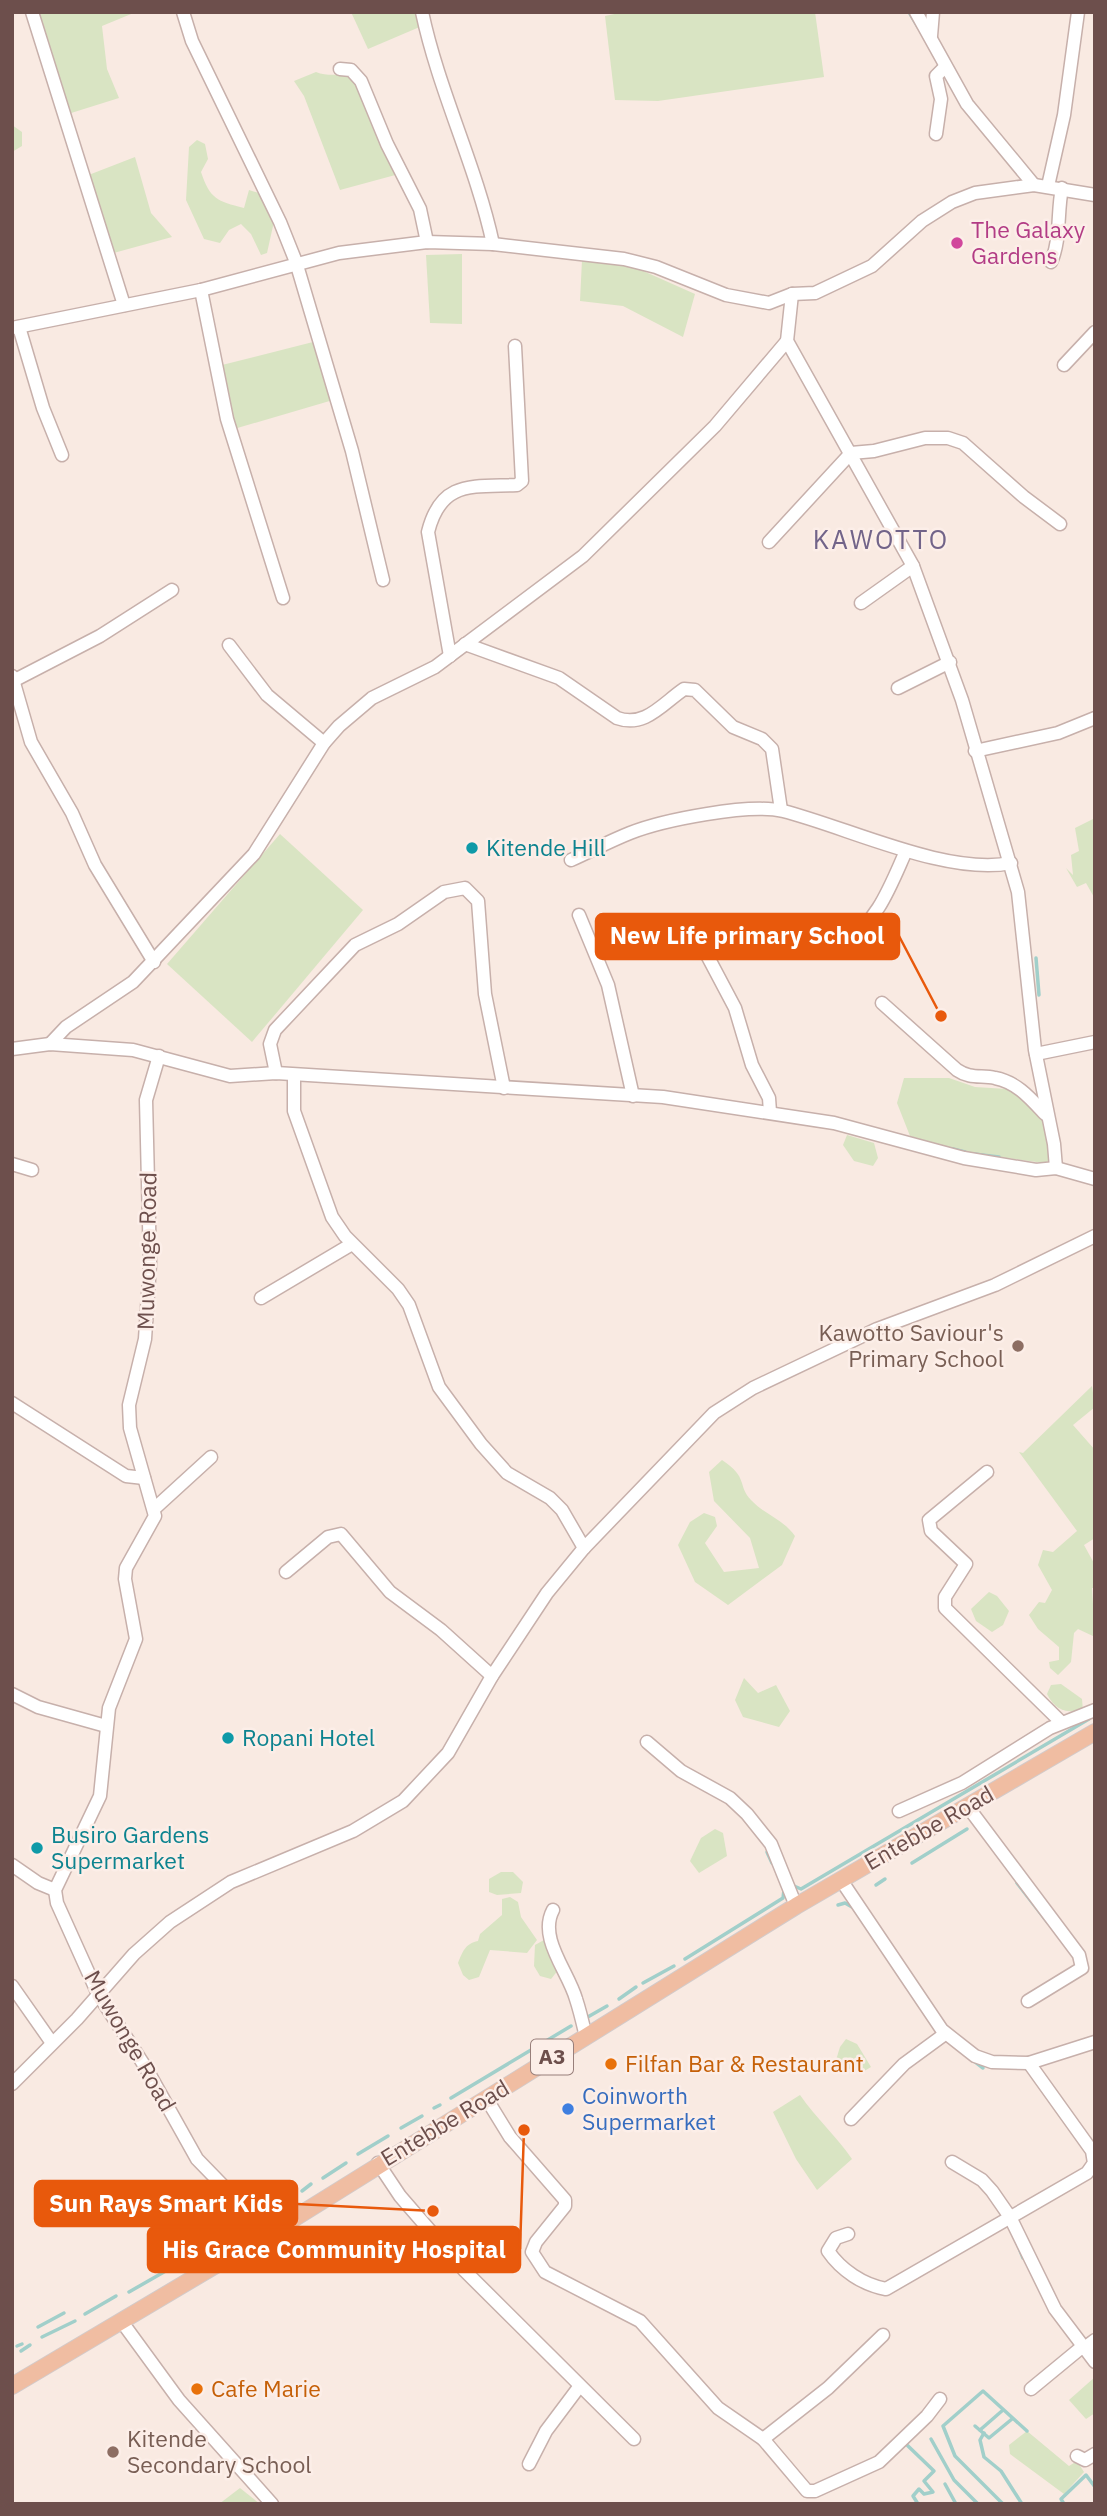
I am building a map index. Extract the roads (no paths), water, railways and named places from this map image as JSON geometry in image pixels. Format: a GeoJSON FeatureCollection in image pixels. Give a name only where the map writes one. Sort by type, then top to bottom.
{"type":"FeatureCollection","features":[{"type":"Feature","properties":{"kind":"main road","name":"Entebbe Road"},"geometry":{"type":"LineString","coordinates":[[12,2386],[269,2233],[796,1906],[1095,1732]]}},
{"type":"Feature","properties":{"kind":"street"},"geometry":{"type":"LineString","coordinates":[[32,12],[124,304]]}},
{"type":"Feature","properties":{"kind":"street"},"geometry":{"type":"LineString","coordinates":[[183,12],[192,41],[274,210],[296,262],[352,451],[383,580]]}},
{"type":"Feature","properties":{"kind":"street"},"geometry":{"type":"LineString","coordinates":[[422,12],[433,62],[486,211],[493,244]]}},
{"type":"Feature","properties":{"kind":"street"},"geometry":{"type":"LineString","coordinates":[[916,12],[945,67],[975,114],[1034,185]]}},
{"type":"Feature","properties":{"kind":"street"},"geometry":{"type":"LineString","coordinates":[[931,36],[933,12]]}},
{"type":"Feature","properties":{"kind":"street"},"geometry":{"type":"LineString","coordinates":[[1048,186],[1064,115],[1078,12]]}},
{"type":"Feature","properties":{"kind":"street"},"geometry":{"type":"LineString","coordinates":[[936,134],[941,104],[936,76],[945,67]]}},
{"type":"Feature","properties":{"kind":"street"},"geometry":{"type":"LineString","coordinates":[[340,69],[351,69],[361,81],[420,209],[427,243]]}},
{"type":"Feature","properties":{"kind":"street"},"geometry":{"type":"LineString","coordinates":[[62,455],[15,328],[201,290],[296,262],[368,247],[427,243],[493,244],[624,259],[656,267],[726,295],[769,303],[792,294],[815,293],[872,266],[922,221],[952,202],[975,192],[1034,185],[1095,195]]}},
{"type":"Feature","properties":{"kind":"street"},"geometry":{"type":"LineString","coordinates":[[1051,262],[1057,248],[1057,214],[1062,188]]}},
{"type":"Feature","properties":{"kind":"street"},"geometry":{"type":"LineString","coordinates":[[201,290],[227,419],[284,598]]}},
{"type":"Feature","properties":{"kind":"street"},"geometry":{"type":"LineString","coordinates":[[792,294],[787,341],[913,566],[950,662],[1011,863],[1018,892],[1036,1054],[1054,1144],[1056,1168]]}},
{"type":"Feature","properties":{"kind":"street"},"geometry":{"type":"LineString","coordinates":[[769,303],[788,324]]}},
{"type":"Feature","properties":{"kind":"street"},"geometry":{"type":"LineString","coordinates":[[1064,365],[1095,332]]}},
{"type":"Feature","properties":{"kind":"street"},"geometry":{"type":"LineString","coordinates":[[50,1044],[66,1027],[133,982],[154,962],[165,945],[261,845],[324,743],[360,706],[450,656],[583,556],[637,506],[715,426],[787,341]]}},
{"type":"Feature","properties":{"kind":"street"},"geometry":{"type":"LineString","coordinates":[[450,656],[428,532],[433,515],[449,493],[461,488],[517,485],[522,481],[515,346]]}},
{"type":"Feature","properties":{"kind":"street"},"geometry":{"type":"LineString","coordinates":[[769,542],[851,453],[874,451],[925,438],[948,438],[963,443],[1024,497],[1060,524]]}},
{"type":"Feature","properties":{"kind":"street"},"geometry":{"type":"LineString","coordinates":[[862,603],[913,566]]}},
{"type":"Feature","properties":{"kind":"street"},"geometry":{"type":"LineString","coordinates":[[154,962],[95,865],[72,813],[31,742],[13,679],[100,636],[172,590]]}},
{"type":"Feature","properties":{"kind":"street"},"geometry":{"type":"LineString","coordinates":[[465,644],[559,678],[627,722],[644,720],[684,689],[695,690],[733,727],[762,739],[772,749],[780,810]]}},
{"type":"Feature","properties":{"kind":"street"},"geometry":{"type":"LineString","coordinates":[[229,645],[267,695],[324,743]]}},
{"type":"Feature","properties":{"kind":"street"},"geometry":{"type":"LineString","coordinates":[[898,688],[950,662]]}},
{"type":"Feature","properties":{"kind":"street"},"geometry":{"type":"LineString","coordinates":[[975,751],[1058,733],[1095,718]]}},
{"type":"Feature","properties":{"kind":"street"},"geometry":{"type":"LineString","coordinates":[[571,860],[631,832],[757,808],[780,810],[906,851],[995,866],[1011,863]]}},
{"type":"Feature","properties":{"kind":"street"},"geometry":{"type":"LineString","coordinates":[[845,942],[864,929],[886,894],[906,851]]}},
{"type":"Feature","properties":{"kind":"street"},"geometry":{"type":"LineString","coordinates":[[276,1073],[270,1044],[275,1030],[355,945],[398,924],[444,892],[465,888],[478,901],[485,994],[504,1088]]}},
{"type":"Feature","properties":{"kind":"street"},"geometry":{"type":"LineString","coordinates":[[579,915],[608,985],[633,1096]]}},
{"type":"Feature","properties":{"kind":"street"},"geometry":{"type":"LineString","coordinates":[[699,940],[736,1008],[752,1065],[769,1098],[771,1112]]}},
{"type":"Feature","properties":{"kind":"street"},"geometry":{"type":"LineString","coordinates":[[882,1003],[963,1074],[1007,1081],[1019,1088],[1046,1114]]}},
{"type":"Feature","properties":{"kind":"street"},"geometry":{"type":"LineString","coordinates":[[1036,1054],[1095,1042]]}},
{"type":"Feature","properties":{"kind":"street"},"geometry":{"type":"LineString","coordinates":[[12,1049],[50,1044],[133,1050],[230,1076],[276,1073],[663,1097],[834,1123],[880,1138],[975,1160],[1036,1170],[1056,1168],[1095,1179]]}},
{"type":"Feature","properties":{"kind":"street","name":"Muwonge Road"},"geometry":{"type":"LineString","coordinates":[[154,1509],[130,1428],[129,1405],[145,1339],[150,1264],[146,1100],[159,1056]]}},
{"type":"Feature","properties":{"kind":"street"},"geometry":{"type":"LineString","coordinates":[[294,1075],[294,1111],[332,1217],[352,1244],[398,1289],[409,1305],[439,1387],[481,1444],[507,1473],[550,1498],[562,1510],[584,1548]]}},
{"type":"Feature","properties":{"kind":"street"},"geometry":{"type":"LineString","coordinates":[[12,1164],[32,1170]]}},
{"type":"Feature","properties":{"kind":"street"},"geometry":{"type":"LineString","coordinates":[[15,2079],[134,1954],[170,1922],[231,1882],[354,1831],[403,1801],[449,1753],[527,1619],[584,1548],[714,1413],[735,1398],[877,1329],[995,1285],[1095,1236]]}},
{"type":"Feature","properties":{"kind":"street"},"geometry":{"type":"LineString","coordinates":[[261,1298],[352,1244]]}},
{"type":"Feature","properties":{"kind":"street"},"geometry":{"type":"LineString","coordinates":[[12,1403],[127,1476],[144,1478]]}},
{"type":"Feature","properties":{"kind":"street"},"geometry":{"type":"LineString","coordinates":[[12,1866],[38,1884],[55,1890],[58,1878],[100,1796],[109,1708],[133,1654],[136,1639],[135,1620],[125,1579],[126,1568],[152,1524],[154,1509],[211,1457]]}},
{"type":"Feature","properties":{"kind":"street"},"geometry":{"type":"LineString","coordinates":[[987,1472],[929,1520],[931,1531],[966,1564],[944,1604],[949,1614],[1061,1722]]}},
{"type":"Feature","properties":{"kind":"street"},"geometry":{"type":"LineString","coordinates":[[286,1572],[328,1537],[341,1534],[390,1592],[441,1630],[492,1676]]}},
{"type":"Feature","properties":{"kind":"street"},"geometry":{"type":"LineString","coordinates":[[12,1694],[38,1707],[106,1726]]}},
{"type":"Feature","properties":{"kind":"street"},"geometry":{"type":"LineString","coordinates":[[899,1811],[962,1783],[1061,1722],[1095,1710]]}},
{"type":"Feature","properties":{"kind":"street"},"geometry":{"type":"LineString","coordinates":[[647,1742],[681,1771],[730,1798],[747,1814],[771,1843],[796,1906]]}},
{"type":"Feature","properties":{"kind":"street"},"geometry":{"type":"LineString","coordinates":[[968,1807],[1079,1955],[1082,1968],[1028,2001]]}},
{"type":"Feature","properties":{"kind":"street"},"geometry":{"type":"LineString","coordinates":[[841,1880],[945,2034],[975,2056],[992,2062],[1029,2063],[1095,2042]]}},
{"type":"Feature","properties":{"kind":"street","name":"Muwonge Road"},"geometry":{"type":"LineString","coordinates":[[55,1890],[57,1903],[98,1994],[146,2068],[197,2159],[269,2233]]}},
{"type":"Feature","properties":{"kind":"street"},"geometry":{"type":"LineString","coordinates":[[553,1910],[548,1918],[549,1931],[577,1999],[586,2037]]}},
{"type":"Feature","properties":{"kind":"street"},"geometry":{"type":"LineString","coordinates":[[12,1986],[51,2043]]}},
{"type":"Feature","properties":{"kind":"street"},"geometry":{"type":"LineString","coordinates":[[851,2119],[904,2064],[945,2034]]}},
{"type":"Feature","properties":{"kind":"street"},"geometry":{"type":"LineString","coordinates":[[848,2234],[836,2238],[828,2251],[856,2277],[886,2289],[1087,2172],[1094,2163],[1092,2151],[1029,2063]]}},
{"type":"Feature","properties":{"kind":"street"},"geometry":{"type":"LineString","coordinates":[[486,2098],[510,2137],[565,2200],[565,2207],[536,2242],[532,2252],[536,2261],[560,2280],[597,2296],[640,2321],[718,2408],[763,2439],[807,2491],[815,2491],[879,2462],[927,2416],[940,2399]]}},
{"type":"Feature","properties":{"kind":"street"},"geometry":{"type":"LineString","coordinates":[[952,2162],[982,2180],[1010,2217],[1055,2309],[1095,2362]]}},
{"type":"Feature","properties":{"kind":"street"},"geometry":{"type":"LineString","coordinates":[[378,2163],[434,2237],[579,2387],[634,2439]]}},
{"type":"Feature","properties":{"kind":"street"},"geometry":{"type":"LineString","coordinates":[[121,2322],[179,2400],[272,2504]]}},
{"type":"Feature","properties":{"kind":"street"},"geometry":{"type":"LineString","coordinates":[[763,2439],[828,2388],[883,2335]]}},
{"type":"Feature","properties":{"kind":"street"},"geometry":{"type":"LineString","coordinates":[[1031,2389],[1095,2340]]}},
{"type":"Feature","properties":{"kind":"street"},"geometry":{"type":"LineString","coordinates":[[528,2464],[546,2431],[579,2387]]}},
{"type":"Feature","properties":{"kind":"street"},"geometry":{"type":"LineString","coordinates":[[1077,2456],[1085,2460],[1095,2454]]}},
{"type":"Feature","properties":{"kind":"waterway"},"geometry":{"type":"LineString","coordinates":[[909,12],[918,27]]}},
{"type":"Feature","properties":{"kind":"waterway"},"geometry":{"type":"LineString","coordinates":[[1036,958],[1039,995]]}},
{"type":"Feature","properties":{"kind":"waterway"},"geometry":{"type":"LineString","coordinates":[[953,1149],[965,1152]]}},
{"type":"Feature","properties":{"kind":"waterway"},"geometry":{"type":"LineString","coordinates":[[974,1154],[999,1157]]}},
{"type":"Feature","properties":{"kind":"waterway"},"geometry":{"type":"LineString","coordinates":[[794,1886],[801,1889],[1089,1719]]}},
{"type":"Feature","properties":{"kind":"waterway"},"geometry":{"type":"LineString","coordinates":[[912,1863],[967,1829]]}},
{"type":"Feature","properties":{"kind":"waterway"},"geometry":{"type":"LineString","coordinates":[[767,1852],[772,1863]]}},
{"type":"Feature","properties":{"kind":"waterway"},"geometry":{"type":"LineString","coordinates":[[876,1885],[885,1879]]}},
{"type":"Feature","properties":{"kind":"waterway"},"geometry":{"type":"LineString","coordinates":[[1017,1883],[1048,1923]]}},
{"type":"Feature","properties":{"kind":"waterway"},"geometry":{"type":"LineString","coordinates":[[685,1959],[783,1898],[784,1890]]}},
{"type":"Feature","properties":{"kind":"waterway"},"geometry":{"type":"LineString","coordinates":[[838,1905],[845,1903],[852,1907]]}},
{"type":"Feature","properties":{"kind":"waterway"},"geometry":{"type":"LineString","coordinates":[[643,1983],[674,1966]]}},
{"type":"Feature","properties":{"kind":"waterway"},"geometry":{"type":"LineString","coordinates":[[619,1999],[636,1987]]}},
{"type":"Feature","properties":{"kind":"waterway"},"geometry":{"type":"LineString","coordinates":[[586,2018],[607,2006]]}},
{"type":"Feature","properties":{"kind":"waterway"},"geometry":{"type":"LineString","coordinates":[[451,2098],[571,2026]]}},
{"type":"Feature","properties":{"kind":"waterway"},"geometry":{"type":"LineString","coordinates":[[974,2061],[983,2068]]}},
{"type":"Feature","properties":{"kind":"waterway"},"geometry":{"type":"LineString","coordinates":[[434,2108],[440,2105]]}},
{"type":"Feature","properties":{"kind":"waterway"},"geometry":{"type":"LineString","coordinates":[[401,2128],[422,2116]]}},
{"type":"Feature","properties":{"kind":"waterway"},"geometry":{"type":"LineString","coordinates":[[358,2154],[388,2136]]}},
{"type":"Feature","properties":{"kind":"waterway"},"geometry":{"type":"LineString","coordinates":[[323,2178],[346,2163]]}},
{"type":"Feature","properties":{"kind":"waterway"},"geometry":{"type":"LineString","coordinates":[[302,2191],[311,2184]]}},
{"type":"Feature","properties":{"kind":"waterway"},"geometry":{"type":"LineString","coordinates":[[263,2215],[294,2195]]}},
{"type":"Feature","properties":{"kind":"waterway"},"geometry":{"type":"LineString","coordinates":[[129,2292],[253,2221]]}},
{"type":"Feature","properties":{"kind":"waterway"},"geometry":{"type":"LineString","coordinates":[[1017,2243],[1023,2258]]}},
{"type":"Feature","properties":{"kind":"waterway"},"geometry":{"type":"LineString","coordinates":[[85,2314],[116,2296]]}},
{"type":"Feature","properties":{"kind":"waterway"},"geometry":{"type":"LineString","coordinates":[[38,2327],[64,2313]]}},
{"type":"Feature","properties":{"kind":"waterway"},"geometry":{"type":"LineString","coordinates":[[42,2337],[75,2321]]}},
{"type":"Feature","properties":{"kind":"waterway"},"geometry":{"type":"LineString","coordinates":[[17,2346],[22,2344]]}},
{"type":"Feature","properties":{"kind":"waterway"},"geometry":{"type":"LineString","coordinates":[[21,2351],[30,2345]]}},
{"type":"Feature","properties":{"kind":"waterway"},"geometry":{"type":"LineString","coordinates":[[1003,2504],[955,2456],[943,2426],[983,2391],[1027,2431]]}},
{"type":"Feature","properties":{"kind":"waterway"},"geometry":{"type":"LineString","coordinates":[[980,2430],[1003,2410]]}},
{"type":"Feature","properties":{"kind":"waterway"},"geometry":{"type":"LineString","coordinates":[[975,2426],[989,2438],[1012,2419]]}},
{"type":"Feature","properties":{"kind":"waterway"},"geometry":{"type":"LineString","coordinates":[[984,2433],[980,2440],[984,2457],[1001,2471],[1022,2504]]}},
{"type":"Feature","properties":{"kind":"waterway"},"geometry":{"type":"LineString","coordinates":[[931,2439],[954,2480],[978,2504]]}},
{"type":"Feature","properties":{"kind":"waterway"},"geometry":{"type":"LineString","coordinates":[[907,2445],[934,2471],[924,2481],[933,2492],[924,2494],[919,2489],[913,2496],[918,2504]]}},
{"type":"Feature","properties":{"kind":"waterway"},"geometry":{"type":"LineString","coordinates":[[1064,2504],[1061,2499],[1086,2475],[1095,2487]]}},
{"type":"Feature","properties":{"kind":"waterway"},"geometry":{"type":"LineString","coordinates":[[945,2484],[956,2504]]}},
{"type":"Feature","properties":{"kind":"place","name":"The Galaxy Gardens"},"geometry":{"type":"Point","coordinates":[957,243]}},
{"type":"Feature","properties":{"kind":"place","name":"Kitende Hill"},"geometry":{"type":"Point","coordinates":[472,848]}},
{"type":"Feature","properties":{"kind":"place","name":"New Life primary School"},"geometry":{"type":"Point","coordinates":[941,1016]}},
{"type":"Feature","properties":{"kind":"place","name":"Kawotto Saviour's Primary School"},"geometry":{"type":"Point","coordinates":[1018,1346]}},
{"type":"Feature","properties":{"kind":"place","name":"Ropani Hotel"},"geometry":{"type":"Point","coordinates":[228,1738]}},
{"type":"Feature","properties":{"kind":"place","name":"Busiro Gardens Supermarket"},"geometry":{"type":"Point","coordinates":[37,1848]}},
{"type":"Feature","properties":{"kind":"place","name":"Filfan Bar & Restaurant"},"geometry":{"type":"Point","coordinates":[611,2064]}},
{"type":"Feature","properties":{"kind":"place","name":"Coinworth Supermarket"},"geometry":{"type":"Point","coordinates":[568,2109]}},
{"type":"Feature","properties":{"kind":"place","name":"His Grace Community Hospital"},"geometry":{"type":"Point","coordinates":[524,2130]}},
{"type":"Feature","properties":{"kind":"place","name":"Sun Rays Smart Kids"},"geometry":{"type":"Point","coordinates":[433,2211]}},
{"type":"Feature","properties":{"kind":"place","name":"Cafe Marie"},"geometry":{"type":"Point","coordinates":[197,2389]}},
{"type":"Feature","properties":{"kind":"place","name":"Kitende Secondary School"},"geometry":{"type":"Point","coordinates":[113,2452]}},
{"type":"Feature","properties":{"kind":"district","name":"KAWOTTO"},"geometry":{"type":"Point","coordinates":[881,540]}}]}
